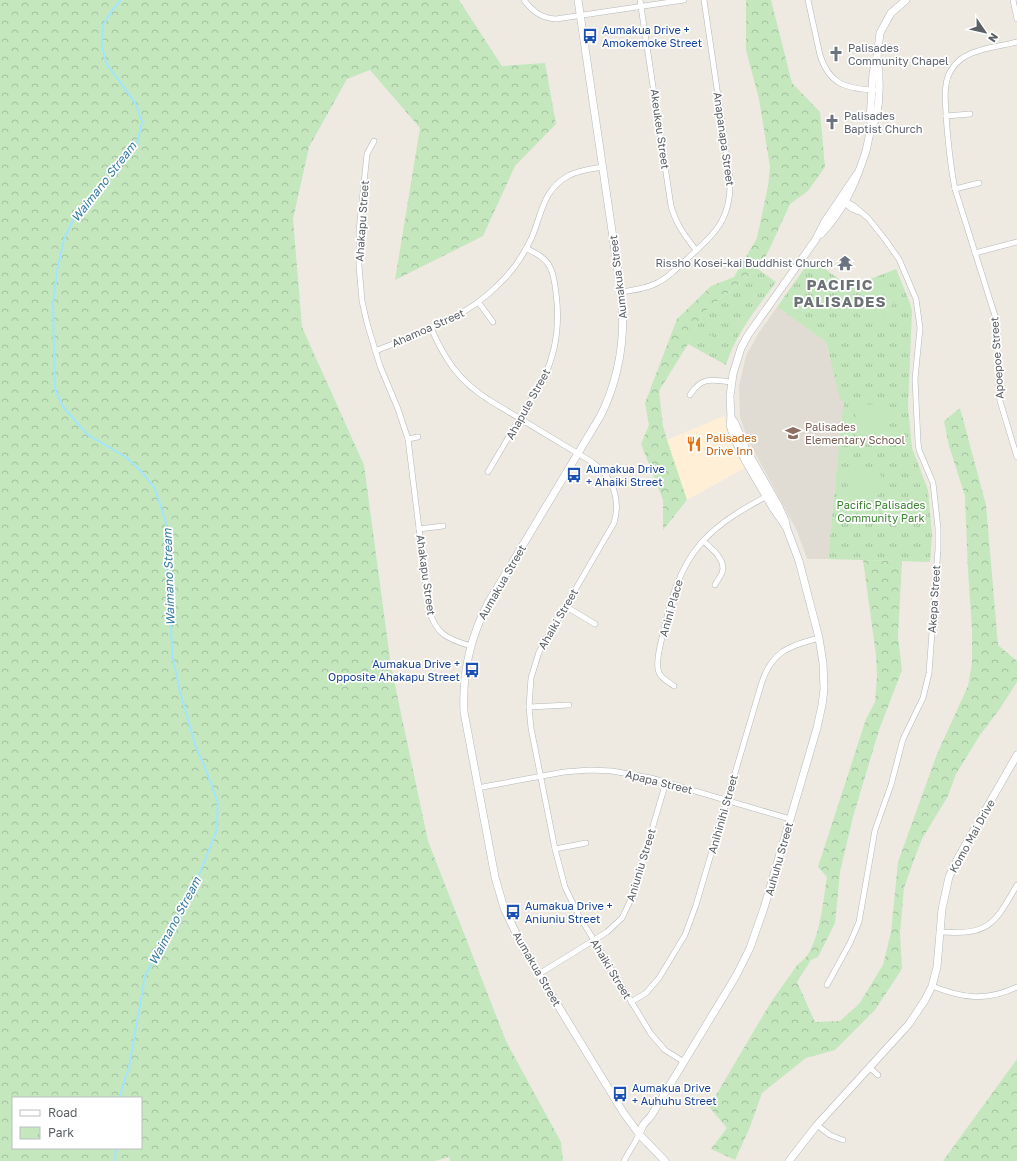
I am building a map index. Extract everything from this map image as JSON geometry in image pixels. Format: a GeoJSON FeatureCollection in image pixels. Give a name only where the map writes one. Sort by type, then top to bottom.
{"type":"FeatureCollection","features":[{"type":"Feature","properties":{"kind":"street"},"geometry":{"type":"LineString","coordinates":[[524,0],[535,12],[545,17],[556,19],[684,0]]}},
{"type":"Feature","properties":{"kind":"street","name":"Aumakua Street"},"geometry":{"type":"LineString","coordinates":[[578,0],[621,292],[623,334],[618,370],[604,407],[578,454],[488,603],[480,620],[470,646],[464,676],[463,701],[465,724],[492,867],[501,900],[517,938],[618,1104],[639,1134],[665,1161]]}},
{"type":"Feature","properties":{"kind":"street","name":"Akeukeu Street"},"geometry":{"type":"LineString","coordinates":[[640,0],[671,206],[680,230],[696,250]]}},
{"type":"Feature","properties":{"kind":"street","name":"Anapanapa Street"},"geometry":{"type":"LineString","coordinates":[[621,292],[642,289],[657,283],[668,276],[710,238],[728,209],[731,190],[730,178],[704,0]]}},
{"type":"Feature","properties":{"kind":"street"},"geometry":{"type":"LineString","coordinates":[[808,0],[822,63],[830,75],[839,83],[850,88],[875,90]]}},
{"type":"Feature","properties":{"kind":"street","name":"Auhuhu Street"},"geometry":{"type":"LineString","coordinates":[[624,1161],[636,1142],[643,1125],[651,1116],[736,976],[750,948],[760,922],[817,728],[822,706],[824,663],[800,561],[787,529],[785,520],[769,495],[735,423],[731,418],[731,382],[735,365],[744,341],[816,239],[829,226],[858,174],[866,153],[872,126],[876,120],[875,90],[880,73],[877,57],[879,38],[884,25],[895,8],[906,0]]}},
{"type":"Feature","properties":{"kind":"street"},"geometry":{"type":"LineString","coordinates":[[1013,0],[1017,19]]}},
{"type":"Feature","properties":{"kind":"street","name":"Apoepoe Street"},"geometry":{"type":"LineString","coordinates":[[1017,42],[971,54],[956,64],[950,73],[946,84],[946,116],[950,161],[955,189],[996,320],[1000,401],[1002,412],[1017,456]]}},
{"type":"Feature","properties":{"kind":"street"},"geometry":{"type":"LineString","coordinates":[[946,116],[970,114]]}},
{"type":"Feature","properties":{"kind":"street","name":"Ahakapu Street"},"geometry":{"type":"LineString","coordinates":[[374,141],[367,154],[359,231],[358,249],[362,301],[375,351],[408,439],[429,610],[436,627],[447,638],[470,646]]}},
{"type":"Feature","properties":{"kind":"street","name":"Ahamoa Street"},"geometry":{"type":"LineString","coordinates":[[375,351],[456,318],[479,303],[501,283],[526,248],[536,225],[543,203],[552,189],[572,174],[603,167]]}},
{"type":"Feature","properties":{"kind":"street"},"geometry":{"type":"LineString","coordinates":[[955,189],[979,183]]}},
{"type":"Feature","properties":{"kind":"street","name":"Akepa Street"},"geometry":{"type":"LineString","coordinates":[[827,985],[850,943],[859,922],[872,846],[879,816],[889,790],[903,739],[918,708],[926,685],[930,660],[938,549],[938,528],[933,483],[919,450],[918,442],[915,379],[920,328],[916,299],[895,252],[875,225],[864,214],[844,201]]}},
{"type":"Feature","properties":{"kind":"street"},"geometry":{"type":"LineString","coordinates":[[975,253],[1017,242]]}},
{"type":"Feature","properties":{"kind":"street","name":"Ahapule Street"},"geometry":{"type":"LineString","coordinates":[[488,472],[548,369],[558,325],[558,310],[552,271],[547,262],[526,248]]}},
{"type":"Feature","properties":{"kind":"street"},"geometry":{"type":"LineString","coordinates":[[479,303],[493,322]]}},
{"type":"Feature","properties":{"kind":"street","name":"Ahaiki Street"},"geometry":{"type":"LineString","coordinates":[[431,328],[445,357],[465,382],[480,395],[600,468],[606,474],[613,486],[617,508],[616,516],[609,533],[544,641],[537,657],[531,678],[529,707],[531,728],[555,849],[565,887],[578,914],[651,1034],[660,1046],[684,1062]]}},
{"type":"Feature","properties":{"kind":"street"},"geometry":{"type":"LineString","coordinates":[[690,395],[698,384],[702,382],[715,380],[731,382]]}},
{"type":"Feature","properties":{"kind":"street"},"geometry":{"type":"LineString","coordinates":[[408,439],[418,437]]}},
{"type":"Feature","properties":{"kind":"street","name":"Anini Place"},"geometry":{"type":"LineString","coordinates":[[674,686],[662,678],[659,673],[658,654],[672,596],[689,558],[703,541],[725,521],[769,495]]}},
{"type":"Feature","properties":{"kind":"street","name":"Ahakapu Street"},"geometry":{"type":"LineString","coordinates":[[419,529],[443,526]]}},
{"type":"Feature","properties":{"kind":"street"},"geometry":{"type":"LineString","coordinates":[[703,541],[718,556],[722,566],[722,572],[715,585]]}},
{"type":"Feature","properties":{"kind":"street"},"geometry":{"type":"LineString","coordinates":[[565,606],[595,624]]}},
{"type":"Feature","properties":{"kind":"street","name":"Anihinihi Street"},"geometry":{"type":"LineString","coordinates":[[631,1002],[646,993],[656,983],[685,935],[696,905],[767,669],[776,657],[790,647],[798,643],[819,638]]}},
{"type":"Feature","properties":{"kind":"street"},"geometry":{"type":"LineString","coordinates":[[529,707],[569,705]]}},
{"type":"Feature","properties":{"kind":"street","name":"Komo Mai Drive"},"geometry":{"type":"LineString","coordinates":[[789,1161],[817,1124],[914,1018],[925,1000],[932,986],[937,966],[942,909],[949,877],[958,858],[1017,755]]}},
{"type":"Feature","properties":{"kind":"street","name":"Apapa Street"},"geometry":{"type":"LineString","coordinates":[[477,788],[564,772],[600,770],[629,773],[666,782],[790,819]]}},
{"type":"Feature","properties":{"kind":"street","name":"Aniuniu Street"},"geometry":{"type":"LineString","coordinates":[[539,974],[614,927],[622,918],[630,905],[666,782]]}},
{"type":"Feature","properties":{"kind":"street"},"geometry":{"type":"LineString","coordinates":[[555,849],[586,843]]}},
{"type":"Feature","properties":{"kind":"street"},"geometry":{"type":"LineString","coordinates":[[941,932],[969,933],[986,926],[995,919],[1004,908],[1017,885]]}},
{"type":"Feature","properties":{"kind":"street"},"geometry":{"type":"LineString","coordinates":[[932,986],[957,995],[973,997],[998,994],[1017,988]]}},
{"type":"Feature","properties":{"kind":"street"},"geometry":{"type":"LineString","coordinates":[[869,1067],[878,1075]]}},
{"type":"Feature","properties":{"kind":"street"},"geometry":{"type":"LineString","coordinates":[[817,1124],[830,1135],[843,1140]]}},
{"type":"Feature","properties":{"kind":"shaded area","name":"Palisades Elementary School"},"geometry":{"type":"Polygon","coordinates":[[[777,307],[825,341],[844,403],[828,559],[807,559],[797,531],[747,438],[740,417],[739,386],[746,356],[758,334],[777,307]]]}},
{"type":"Feature","properties":{"kind":"shaded area"},"geometry":{"type":"Polygon","coordinates":[[[724,416],[733,444],[745,468],[687,500],[667,440],[724,416]]]}},
{"type":"Feature","properties":{"kind":"green space"},"geometry":{"type":"Polygon","coordinates":[[[0,0],[459,0],[502,66],[545,63],[556,124],[515,166],[483,236],[395,280],[420,128],[370,70],[347,79],[309,147],[293,219],[302,327],[364,465],[391,666],[428,841],[506,1041],[561,1142],[563,1161],[450,1161],[449,1157],[435,1161],[0,1161],[0,0]]]}},
{"type":"Feature","properties":{"kind":"green space"},"geometry":{"type":"Polygon","coordinates":[[[746,0],[771,0],[792,83],[820,112],[825,167],[808,191],[790,204],[768,252],[758,269],[703,313],[688,344],[659,391],[663,426],[687,500],[663,530],[663,500],[641,444],[649,425],[645,403],[677,319],[711,286],[734,277],[757,238],[768,186],[770,167],[759,99],[746,50],[746,0]]]}},
{"type":"Feature","properties":{"kind":"green space","name":"Pacific Palisades Community Park"},"geometry":{"type":"Polygon","coordinates":[[[811,259],[850,287],[896,269],[910,303],[912,311],[908,407],[912,448],[928,490],[932,534],[930,562],[828,559],[844,403],[840,399],[825,341],[777,307],[811,259]]]}},
{"type":"Feature","properties":{"kind":"green space"},"geometry":{"type":"Polygon","coordinates":[[[758,269],[776,282],[754,311],[741,332],[730,353],[726,365],[688,344],[703,313],[758,269]]]}},
{"type":"Feature","properties":{"kind":"green space"},"geometry":{"type":"Polygon","coordinates":[[[875,288],[894,302],[886,313],[867,299],[875,288]]]}},
{"type":"Feature","properties":{"kind":"green space"},"geometry":{"type":"Polygon","coordinates":[[[865,302],[885,315],[877,327],[857,313],[865,302]]]}},
{"type":"Feature","properties":{"kind":"green space"},"geometry":{"type":"Polygon","coordinates":[[[710,320],[729,330],[725,339],[705,329],[710,320]]]}},
{"type":"Feature","properties":{"kind":"green space"},"geometry":{"type":"Polygon","coordinates":[[[704,332],[723,342],[718,351],[699,341],[704,332]]]}},
{"type":"Feature","properties":{"kind":"green space"},"geometry":{"type":"Polygon","coordinates":[[[857,403],[887,407],[890,415],[889,423],[887,430],[882,435],[869,439],[862,438],[854,434],[857,403]]]}},
{"type":"Feature","properties":{"kind":"green space"},"geometry":{"type":"Polygon","coordinates":[[[960,408],[986,505],[998,645],[1017,661],[1017,682],[999,710],[980,735],[956,774],[948,796],[922,839],[904,888],[900,933],[902,969],[875,1010],[835,1050],[806,1058],[762,1093],[750,1127],[735,1160],[711,1149],[727,1128],[709,1107],[771,1002],[798,964],[805,958],[816,937],[822,911],[827,877],[818,867],[866,719],[875,702],[877,676],[876,655],[863,560],[902,561],[898,637],[902,670],[879,730],[853,817],[840,872],[835,923],[818,957],[811,960],[797,982],[815,1022],[840,1021],[859,1004],[883,965],[891,932],[898,862],[937,754],[968,686],[972,663],[972,630],[965,496],[949,446],[944,421],[960,408]]]}},
{"type":"Feature","properties":{"kind":"green space"},"geometry":{"type":"Polygon","coordinates":[[[850,467],[879,471],[882,479],[882,487],[879,494],[868,503],[861,504],[846,498],[850,467]]]}},
{"type":"Feature","properties":{"kind":"green space"},"geometry":{"type":"Polygon","coordinates":[[[1017,1059],[1017,1161],[943,1161],[1017,1059]]]}},
{"type":"Feature","properties":{"kind":"waterway","name":"Waimano Stream"},"geometry":{"type":"LineString","coordinates":[[119,1097],[129,1067],[145,976],[175,920],[192,893],[216,832],[218,803],[195,744],[180,692],[173,659],[167,583],[168,550],[166,523],[155,489],[141,471],[126,457],[88,435],[63,407],[55,389],[53,304],[57,271],[64,239],[74,218],[126,158],[138,140],[142,122],[136,104],[106,63],[102,45],[103,25],[113,9],[121,0]]}},
{"type":"Feature","properties":{"kind":"waterway","name":"Waimano Stream"},"geometry":{"type":"LineString","coordinates":[[115,1161],[116,1149]]}},
{"type":"Feature","properties":{"kind":"place","name":"Aumakua Drive + Amokemoke Street"},"geometry":{"type":"Point","coordinates":[590,36]}},
{"type":"Feature","properties":{"kind":"place","name":"Palisades Community Chapel"},"geometry":{"type":"Point","coordinates":[836,54]}},
{"type":"Feature","properties":{"kind":"place","name":"Palisades Baptist Church"},"geometry":{"type":"Point","coordinates":[832,122]}},
{"type":"Feature","properties":{"kind":"place","name":"Rissho Kosei-kai Buddhist Church"},"geometry":{"type":"Point","coordinates":[845,263]}},
{"type":"Feature","properties":{"kind":"place","name":"Palisades Elementary School"},"geometry":{"type":"Point","coordinates":[793,433]}},
{"type":"Feature","properties":{"kind":"place","name":"Palisades Drive Inn"},"geometry":{"type":"Point","coordinates":[694,444]}},
{"type":"Feature","properties":{"kind":"place","name":"Aumakua Drive + Ahaiki Street"},"geometry":{"type":"Point","coordinates":[574,475]}},
{"type":"Feature","properties":{"kind":"place","name":"Aumakua Drive + Opposite Ahakapu Street"},"geometry":{"type":"Point","coordinates":[472,670]}},
{"type":"Feature","properties":{"kind":"place","name":"Aumakua Drive + Aniuniu Street"},"geometry":{"type":"Point","coordinates":[513,912]}},
{"type":"Feature","properties":{"kind":"place","name":"Aumakua Drive + Auhuhu Street"},"geometry":{"type":"Point","coordinates":[620,1094]}},
{"type":"Feature","properties":{"kind":"district","name":"PACIFIC PALISADES"},"geometry":{"type":"Point","coordinates":[840,294]}}]}
